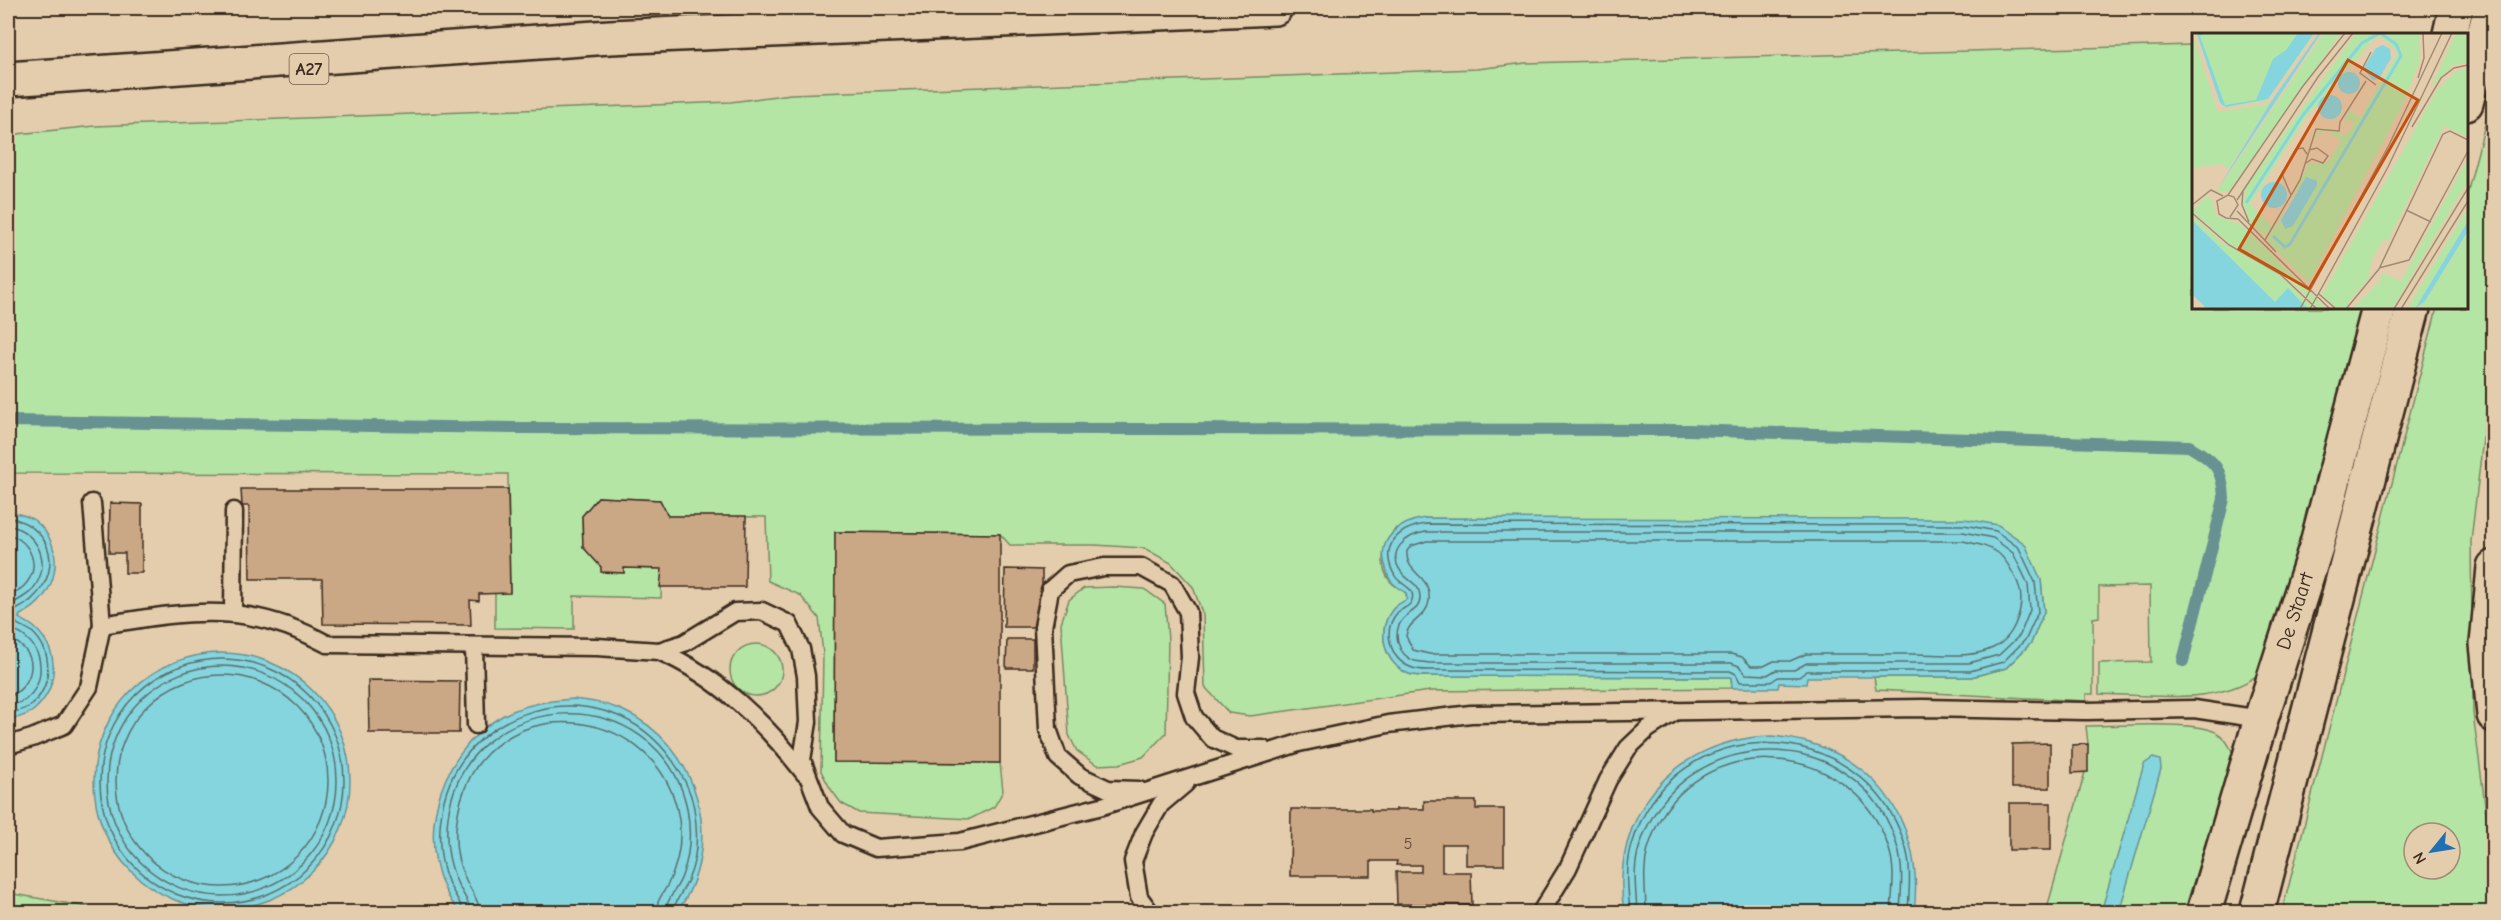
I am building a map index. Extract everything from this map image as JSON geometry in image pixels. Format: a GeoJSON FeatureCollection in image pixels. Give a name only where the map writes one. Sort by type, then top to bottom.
{"type":"FeatureCollection","features":[{"type":"Feature","properties":{"kind":"main road","name":"A27"},"geometry":{"type":"LineString","coordinates":[[8,79],[610,37],[1275,8]]}},
{"type":"Feature","properties":{"kind":"main road"},"geometry":{"type":"LineString","coordinates":[[2450,33],[2456,8]]}},
{"type":"Feature","properties":{"kind":"main road"},"geometry":{"type":"LineString","coordinates":[[2468,95],[2491,8]]}},
{"type":"Feature","properties":{"kind":"main road","name":"A27"},"geometry":{"type":"LineString","coordinates":[[8,102],[610,37]]}},
{"type":"Feature","properties":{"kind":"main road","name":"De Staart"},"geometry":{"type":"LineString","coordinates":[[2204,912],[2261,719],[2316,547],[2379,309]]}},
{"type":"Feature","properties":{"kind":"main road","name":"De Staart"},"geometry":{"type":"LineString","coordinates":[[2257,912],[2413,309]]}},
{"type":"Feature","properties":{"kind":"main road"},"geometry":{"type":"LineString","coordinates":[[2493,567],[2487,644],[2493,715]]}},
{"type":"Feature","properties":{"kind":"lane"},"geometry":{"type":"LineString","coordinates":[[8,745],[64,725],[89,687],[102,625],[92,503]]}},
{"type":"Feature","properties":{"kind":"lane"},"geometry":{"type":"LineString","coordinates":[[233,612],[234,511]]}},
{"type":"Feature","properties":{"kind":"lane"},"geometry":{"type":"LineString","coordinates":[[1151,790],[1108,789],[1080,776],[1058,757],[1048,729],[1043,627],[1050,590],[1068,574],[1104,567],[1141,567],[1172,584],[1188,612],[1190,657],[1186,693],[1194,717],[1212,738],[1236,749],[1279,750]]}},
{"type":"Feature","properties":{"kind":"lane"},"geometry":{"type":"LineString","coordinates":[[659,651],[684,643],[735,612],[762,611],[789,624],[801,649],[806,676],[808,722],[802,760],[809,779],[820,807],[843,834],[876,848],[960,842],[1102,806],[1279,750],[1388,723],[1471,714],[1923,708],[2086,711],[2194,709],[2261,719]]}},
{"type":"Feature","properties":{"kind":"lane"},"geometry":{"type":"LineString","coordinates":[[102,625],[184,612],[233,612],[297,627],[327,644],[597,647],[659,651],[686,663],[754,714],[809,779]]}},
{"type":"Feature","properties":{"kind":"lane"},"geometry":{"type":"LineString","coordinates":[[474,646],[476,725]]}},
{"type":"Feature","properties":{"kind":"lane"},"geometry":{"type":"LineString","coordinates":[[1541,912],[1568,868],[1608,780],[1628,748],[1648,729],[1677,711]]}},
{"type":"Feature","properties":{"kind":"lane"},"geometry":{"type":"LineString","coordinates":[[1150,912],[1139,897],[1133,861],[1144,833],[1161,804],[1193,778]]}},
{"type":"Feature","properties":{"kind":"green space"},"geometry":{"type":"Polygon","coordinates":[[[2192,45],[2192,309],[2366,309],[2308,533],[2264,669],[2248,681],[2230,689],[2208,694],[2163,697],[2099,694],[2099,663],[2151,662],[2150,586],[2099,587],[2099,617],[2093,618],[2093,694],[2086,694],[2086,701],[1876,690],[1874,677],[1971,677],[2006,668],[2031,643],[2044,612],[2041,580],[1396,528],[1385,547],[1384,568],[1390,581],[1406,593],[1407,600],[1396,606],[1389,615],[1384,634],[1388,654],[1393,662],[1409,674],[1416,676],[1731,677],[1732,688],[1430,691],[1250,716],[1229,713],[1205,687],[1203,615],[1193,587],[1171,563],[1144,548],[1095,545],[1010,545],[1000,534],[835,532],[834,762],[1000,763],[1003,791],[994,807],[970,819],[859,813],[841,803],[821,771],[823,654],[819,618],[800,595],[768,581],[766,517],[668,516],[660,500],[598,497],[582,516],[583,547],[601,567],[602,572],[624,573],[624,568],[662,569],[661,598],[574,596],[574,629],[495,628],[495,593],[510,592],[508,474],[8,473],[8,135],[95,126],[731,102],[791,94],[1477,69],[1526,63],[2192,45]]]}},
{"type":"Feature","properties":{"kind":"green space"},"geometry":{"type":"Polygon","coordinates":[[[2493,93],[2493,353],[2471,541],[2473,713],[2492,858],[2493,912],[2282,912],[2437,309],[2468,309],[2468,190],[2493,93]]]}},
{"type":"Feature","properties":{"kind":"green space"},"geometry":{"type":"Polygon","coordinates":[[[1084,588],[1144,589],[1165,604],[1168,640],[1166,733],[1143,757],[1119,764],[1097,765],[1077,751],[1069,735],[1061,623],[1069,600],[1084,588]]]}},
{"type":"Feature","properties":{"kind":"green space"},"geometry":{"type":"Polygon","coordinates":[[[756,644],[766,646],[774,652],[780,660],[782,670],[780,680],[774,688],[766,694],[756,696],[746,694],[738,688],[732,680],[730,670],[732,660],[738,652],[746,646],[756,644]]]}},
{"type":"Feature","properties":{"kind":"green space"},"geometry":{"type":"Polygon","coordinates":[[[2171,725],[2203,728],[2220,735],[2232,751],[2234,755],[2184,912],[2046,912],[2085,772],[2088,744],[2086,726],[2171,725]]]}},
{"type":"Feature","properties":{"kind":"green space"},"geometry":{"type":"Polygon","coordinates":[[[8,893],[116,912],[8,912],[8,893]]]}},
{"type":"Feature","properties":{"kind":"water"},"geometry":{"type":"Polygon","coordinates":[[[8,511],[25,515],[45,531],[52,544],[55,558],[50,585],[43,597],[19,618],[35,628],[49,647],[53,669],[52,680],[42,701],[34,710],[8,721],[8,511]]]}},
{"type":"Feature","properties":{"kind":"water"},"geometry":{"type":"Polygon","coordinates":[[[1425,518],[1965,519],[1998,525],[2025,544],[2041,580],[2044,612],[2031,643],[2006,668],[1971,677],[1807,677],[1806,684],[1779,683],[1778,688],[1732,688],[1731,677],[1414,675],[1400,669],[1393,662],[1385,644],[1385,624],[1389,615],[1396,606],[1407,599],[1406,593],[1389,578],[1383,558],[1387,540],[1392,534],[1407,523],[1425,518]]]}},
{"type":"Feature","properties":{"kind":"water"},"geometry":{"type":"Polygon","coordinates":[[[209,653],[235,653],[259,658],[282,668],[313,690],[329,710],[345,744],[350,781],[345,818],[329,852],[313,872],[293,888],[259,904],[235,909],[209,909],[185,904],[162,894],[131,872],[115,852],[99,818],[94,794],[94,768],[99,744],[109,721],[131,690],[151,674],[185,658],[209,653]]]}},
{"type":"Feature","properties":{"kind":"water"},"geometry":{"type":"Polygon","coordinates":[[[573,699],[622,710],[649,726],[670,747],[687,772],[697,799],[702,828],[700,857],[692,886],[677,912],[459,912],[444,888],[436,861],[433,833],[437,805],[446,779],[460,754],[479,733],[502,716],[536,704],[573,699]]]}},
{"type":"Feature","properties":{"kind":"water"},"geometry":{"type":"Polygon","coordinates":[[[1771,736],[1805,742],[1836,753],[1862,770],[1883,791],[1900,817],[1910,846],[1915,878],[1914,912],[1624,912],[1622,877],[1627,844],[1638,814],[1656,789],[1678,767],[1705,751],[1736,740],[1771,736]]]}},
{"type":"Feature","properties":{"kind":"water"},"geometry":{"type":"Polygon","coordinates":[[[2153,758],[2160,760],[2161,769],[2119,912],[2101,912],[2144,764],[2153,758]]]}},
{"type":"Feature","properties":{"kind":"building"},"geometry":{"type":"Polygon","coordinates":[[[241,489],[508,489],[510,593],[479,594],[479,601],[470,600],[471,625],[323,624],[322,579],[250,579],[249,506],[242,506],[241,489]]]}},
{"type":"Feature","properties":{"kind":"building"},"geometry":{"type":"Polygon","coordinates":[[[598,497],[660,500],[668,516],[746,516],[745,587],[660,587],[662,569],[624,568],[624,573],[601,572],[601,567],[583,547],[582,516],[598,497]]]}},
{"type":"Feature","properties":{"kind":"building"},"geometry":{"type":"Polygon","coordinates":[[[110,503],[142,504],[142,573],[125,573],[125,553],[109,553],[110,503]]]}},
{"type":"Feature","properties":{"kind":"building"},"geometry":{"type":"Polygon","coordinates":[[[835,532],[1000,534],[1000,763],[834,762],[835,532]]]}},
{"type":"Feature","properties":{"kind":"building"},"geometry":{"type":"Polygon","coordinates":[[[1005,569],[1042,570],[1042,627],[1004,627],[1005,569]]]}},
{"type":"Feature","properties":{"kind":"building"},"geometry":{"type":"Polygon","coordinates":[[[1007,639],[1033,639],[1033,668],[1006,668],[1007,639]]]}},
{"type":"Feature","properties":{"kind":"building"},"geometry":{"type":"Polygon","coordinates":[[[368,680],[460,681],[459,733],[369,733],[368,680]]]}},
{"type":"Feature","properties":{"kind":"building"},"geometry":{"type":"Polygon","coordinates":[[[2050,743],[2050,788],[2012,788],[2012,744],[2050,743]]]}},
{"type":"Feature","properties":{"kind":"building"},"geometry":{"type":"Polygon","coordinates":[[[2088,744],[2088,772],[2072,773],[2072,745],[2088,744]]]}},
{"type":"Feature","properties":{"kind":"building"},"geometry":{"type":"Polygon","coordinates":[[[1424,801],[1476,801],[1476,809],[1504,809],[1504,865],[1466,865],[1466,844],[1442,844],[1442,872],[1471,872],[1472,905],[1397,904],[1396,872],[1421,872],[1421,865],[1396,865],[1397,861],[1371,861],[1371,876],[1290,876],[1291,809],[1396,811],[1396,809],[1424,809],[1424,801]]]}},
{"type":"Feature","properties":{"kind":"building"},"geometry":{"type":"Polygon","coordinates":[[[2009,803],[2051,803],[2051,850],[2009,850],[2009,803]]]}},
{"type":"Feature","properties":{"kind":"waterway"},"geometry":{"type":"LineString","coordinates":[[8,421],[516,428],[1689,430],[2189,446],[2205,456],[2216,467],[2222,480],[2224,499],[2183,661]]}}]}
